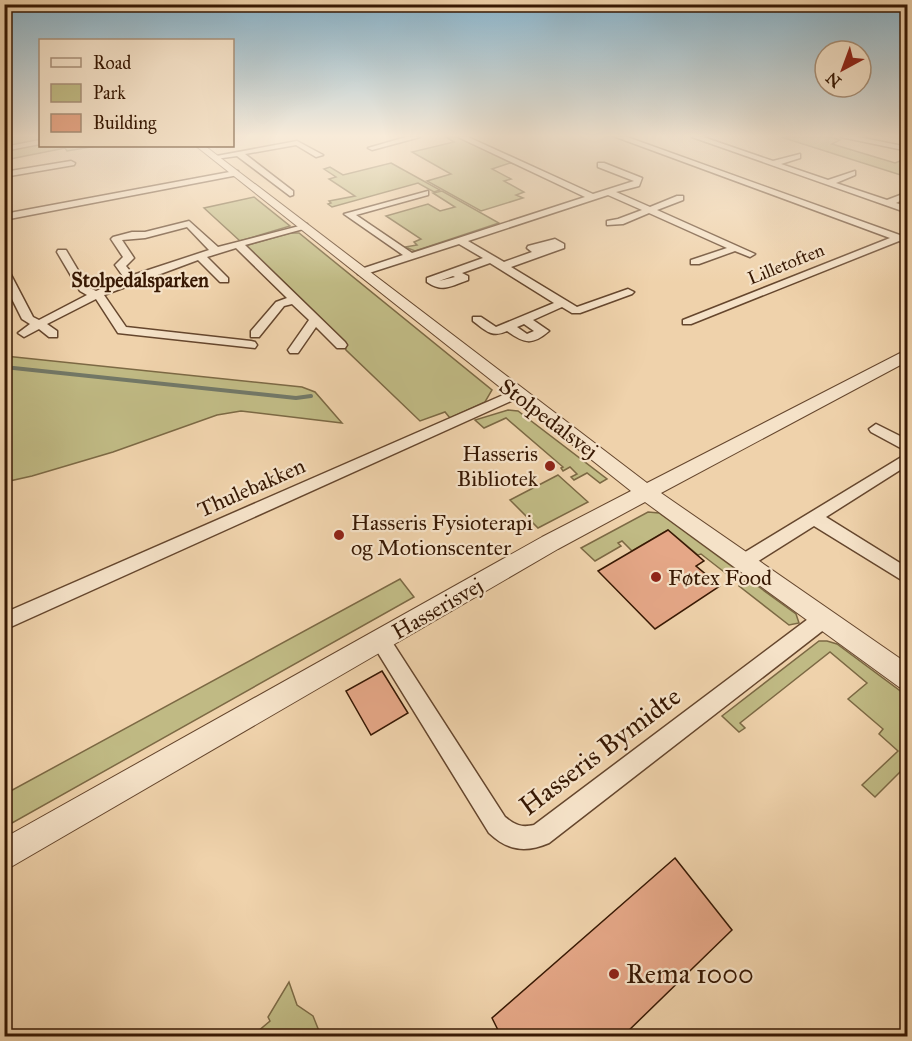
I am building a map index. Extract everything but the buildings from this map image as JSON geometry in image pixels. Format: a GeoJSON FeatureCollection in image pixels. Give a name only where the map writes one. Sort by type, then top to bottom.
{"type":"FeatureCollection","features":[{"type":"Feature","properties":{"kind":"street"},"geometry":{"type":"LineString","coordinates":[[4,217],[170,186]]}},
{"type":"Feature","properties":{"kind":"street","name":"Stolpedalsvej"},"geometry":{"type":"LineString","coordinates":[[252,186],[645,492],[908,679]]}},
{"type":"Feature","properties":{"kind":"street"},"geometry":{"type":"LineString","coordinates":[[280,186],[290,193]]}},
{"type":"Feature","properties":{"kind":"street"},"geometry":{"type":"LineString","coordinates":[[567,186],[592,197]]}},
{"type":"Feature","properties":{"kind":"street"},"geometry":{"type":"LineString","coordinates":[[362,272],[630,186]]}},
{"type":"Feature","properties":{"kind":"street"},"geometry":{"type":"LineString","coordinates":[[754,186],[903,239]]}},
{"type":"Feature","properties":{"kind":"street"},"geometry":{"type":"LineString","coordinates":[[836,186],[908,210]]}},
{"type":"Feature","properties":{"kind":"street"},"geometry":{"type":"LineString","coordinates":[[608,192],[750,254]]}},
{"type":"Feature","properties":{"kind":"street"},"geometry":{"type":"LineString","coordinates":[[410,256],[349,214],[425,193]]}},
{"type":"Feature","properties":{"kind":"street"},"geometry":{"type":"LineString","coordinates":[[888,203],[908,194]]}},
{"type":"Feature","properties":{"kind":"street"},"geometry":{"type":"LineString","coordinates":[[610,223],[620,222],[680,198]]}},
{"type":"Feature","properties":{"kind":"street"},"geometry":{"type":"LineString","coordinates":[[130,279],[120,265],[129,258],[116,238],[145,235],[189,224],[212,247]]}},
{"type":"Feature","properties":{"kind":"street"},"geometry":{"type":"LineString","coordinates":[[24,333],[94,294],[199,255],[212,247],[304,226]]}},
{"type":"Feature","properties":{"kind":"street","name":"Lilletoften"},"geometry":{"type":"LineString","coordinates":[[687,322],[903,239]]}},
{"type":"Feature","properties":{"kind":"street"},"geometry":{"type":"LineString","coordinates":[[460,240],[576,311],[628,292]]}},
{"type":"Feature","properties":{"kind":"street"},"geometry":{"type":"LineString","coordinates":[[235,241],[341,345]]}},
{"type":"Feature","properties":{"kind":"street"},"geometry":{"type":"LineString","coordinates":[[696,262],[735,248]]}},
{"type":"Feature","properties":{"kind":"street"},"geometry":{"type":"LineString","coordinates":[[170,251],[178,261]]}},
{"type":"Feature","properties":{"kind":"street"},"geometry":{"type":"LineString","coordinates":[[62,252],[84,289],[100,297],[122,330],[253,340],[280,304],[295,299]]}},
{"type":"Feature","properties":{"kind":"street"},"geometry":{"type":"LineString","coordinates":[[503,266],[540,253]]}},
{"type":"Feature","properties":{"kind":"street"},"geometry":{"type":"LineString","coordinates":[[199,255],[224,280]]}},
{"type":"Feature","properties":{"kind":"street"},"geometry":{"type":"LineString","coordinates":[[454,272],[490,259]]}},
{"type":"Feature","properties":{"kind":"street"},"geometry":{"type":"LineString","coordinates":[[4,271],[28,319],[52,334]]}},
{"type":"Feature","properties":{"kind":"street"},"geometry":{"type":"LineString","coordinates":[[477,319],[495,332],[563,303]]}},
{"type":"Feature","properties":{"kind":"street"},"geometry":{"type":"LineString","coordinates":[[294,350],[315,319]]}},
{"type":"Feature","properties":{"kind":"street"},"geometry":{"type":"LineString","coordinates":[[508,326],[526,339],[543,332],[525,319]]}},
{"type":"Feature","properties":{"kind":"street","name":"Hasserisvej"},"geometry":{"type":"LineString","coordinates":[[4,856],[550,543],[908,354]]}},
{"type":"Feature","properties":{"kind":"street","name":"Thulebakken"},"geometry":{"type":"LineString","coordinates":[[4,622],[517,393]]}},
{"type":"Feature","properties":{"kind":"street"},"geometry":{"type":"LineString","coordinates":[[876,429],[908,447]]}},
{"type":"Feature","properties":{"kind":"street"},"geometry":{"type":"LineString","coordinates":[[744,562],[908,458]]}},
{"type":"Feature","properties":{"kind":"street"},"geometry":{"type":"LineString","coordinates":[[813,517],[908,577]]}},
{"type":"Feature","properties":{"kind":"street","name":"Hasseris Bymidte"},"geometry":{"type":"LineString","coordinates":[[380,640],[497,825],[518,840],[528,840],[541,835],[823,619]]}},
{"type":"Feature","properties":{"kind":"green space"},"geometry":{"type":"Polygon","coordinates":[[[339,186],[409,186],[332,207],[328,204],[331,203],[329,201],[355,196],[339,186]]]}},
{"type":"Feature","properties":{"kind":"green space"},"geometry":{"type":"Polygon","coordinates":[[[423,186],[432,186],[440,190],[434,192],[423,186]]]}},
{"type":"Feature","properties":{"kind":"green space"},"geometry":{"type":"Polygon","coordinates":[[[435,186],[512,186],[524,192],[516,195],[523,198],[481,211],[435,186]]]}},
{"type":"Feature","properties":{"kind":"green space"},"geometry":{"type":"Polygon","coordinates":[[[442,191],[499,223],[415,251],[405,247],[417,245],[414,242],[421,239],[386,216],[428,204],[440,211],[455,207],[433,193],[442,191]]]}},
{"type":"Feature","properties":{"kind":"green space"},"geometry":{"type":"Polygon","coordinates":[[[254,197],[290,226],[240,241],[204,208],[254,197]]]}},
{"type":"Feature","properties":{"kind":"green space"},"geometry":{"type":"Polygon","coordinates":[[[290,233],[299,233],[492,390],[485,402],[450,418],[445,412],[420,421],[346,350],[344,342],[245,246],[290,233]]]}},
{"type":"Feature","properties":{"kind":"green space"},"geometry":{"type":"Polygon","coordinates":[[[5,356],[302,387],[315,392],[342,423],[241,411],[217,415],[113,452],[5,482],[5,356]]]}},
{"type":"Feature","properties":{"kind":"green space"},"geometry":{"type":"Polygon","coordinates":[[[508,410],[518,411],[607,479],[600,483],[587,473],[574,480],[571,477],[577,474],[570,467],[563,471],[561,468],[563,467],[506,418],[484,428],[475,420],[508,410]]]}},
{"type":"Feature","properties":{"kind":"green space"},"geometry":{"type":"Polygon","coordinates":[[[558,475],[588,502],[538,528],[510,500],[558,475]]]}},
{"type":"Feature","properties":{"kind":"green space"},"geometry":{"type":"Polygon","coordinates":[[[648,512],[659,513],[738,571],[728,575],[701,554],[698,555],[668,530],[632,551],[622,541],[618,543],[621,546],[595,561],[581,548],[648,512]]]}},
{"type":"Feature","properties":{"kind":"green space"},"geometry":{"type":"Polygon","coordinates":[[[400,579],[414,597],[5,827],[5,794],[400,579]]]}},
{"type":"Feature","properties":{"kind":"green space"},"geometry":{"type":"Polygon","coordinates":[[[748,579],[796,614],[799,623],[789,625],[739,586],[748,579]]]}},
{"type":"Feature","properties":{"kind":"green space"},"geometry":{"type":"Polygon","coordinates":[[[819,641],[837,644],[907,696],[907,765],[875,797],[862,785],[898,751],[879,734],[883,729],[848,699],[867,683],[830,652],[740,723],[745,728],[739,732],[722,716],[819,641]]]}},
{"type":"Feature","properties":{"kind":"green space"},"geometry":{"type":"Polygon","coordinates":[[[289,982],[297,1005],[313,1016],[321,1036],[258,1036],[257,1032],[270,1021],[268,1017],[289,982]]]}},
{"type":"Feature","properties":{"kind":"waterway"},"geometry":{"type":"LineString","coordinates":[[4,367],[296,398],[311,396]]}},
{"type":"Feature","properties":{"kind":"place","name":"Hasseris Bibliotek"},"geometry":{"type":"Point","coordinates":[550,466]}},
{"type":"Feature","properties":{"kind":"place","name":"Hasseris Fysioterapi og Motionscenter"},"geometry":{"type":"Point","coordinates":[339,535]}},
{"type":"Feature","properties":{"kind":"place","name":"Føtex Food"},"geometry":{"type":"Point","coordinates":[656,577]}},
{"type":"Feature","properties":{"kind":"place","name":"Rema 1000"},"geometry":{"type":"Point","coordinates":[614,974]}},
{"type":"Feature","properties":{"kind":"district","name":"Stolpedalsparken"},"geometry":{"type":"Point","coordinates":[140,280]}}]}
